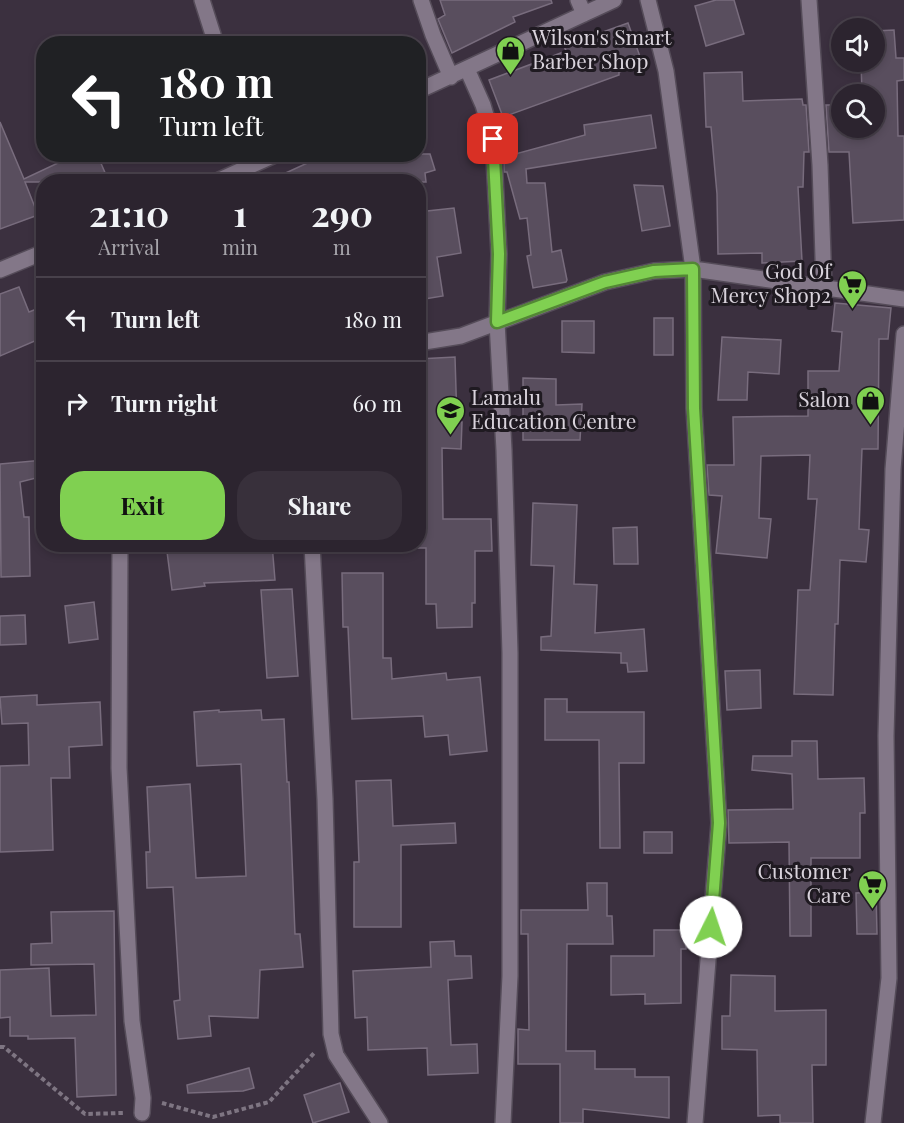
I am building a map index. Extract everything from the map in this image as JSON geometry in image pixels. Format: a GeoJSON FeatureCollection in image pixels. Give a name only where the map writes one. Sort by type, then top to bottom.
{"type":"FeatureCollection","features":[{"type":"Feature","properties":{"kind":"street"},"geometry":{"type":"LineString","coordinates":[[202,0],[213,36]]}},
{"type":"Feature","properties":{"kind":"street"},"geometry":{"type":"LineString","coordinates":[[421,0],[451,77]]}},
{"type":"Feature","properties":{"kind":"street"},"geometry":{"type":"LineString","coordinates":[[426,88],[467,69],[581,7],[614,0]]}},
{"type":"Feature","properties":{"kind":"street"},"geometry":{"type":"LineString","coordinates":[[648,0],[666,71],[693,269],[694,408],[719,823],[695,1123]]}},
{"type":"Feature","properties":{"kind":"street"},"geometry":{"type":"LineString","coordinates":[[809,0],[820,165],[824,288]]}},
{"type":"Feature","properties":{"kind":"street"},"geometry":{"type":"LineString","coordinates":[[467,69],[483,105],[493,139],[499,254],[497,322],[504,450],[510,653],[510,976],[503,1123]]}},
{"type":"Feature","properties":{"kind":"street"},"geometry":{"type":"LineString","coordinates":[[0,270],[36,255]]}},
{"type":"Feature","properties":{"kind":"street"},"geometry":{"type":"LineString","coordinates":[[426,342],[461,336],[605,282],[654,271],[693,269],[904,298]]}},
{"type":"Feature","properties":{"kind":"street"},"geometry":{"type":"LineString","coordinates":[[873,1123],[889,978],[887,713],[893,469],[904,334]]}},
{"type":"Feature","properties":{"kind":"street"},"geometry":{"type":"LineString","coordinates":[[120,552],[119,768],[132,1021],[142,1106]]}},
{"type":"Feature","properties":{"kind":"street"},"geometry":{"type":"LineString","coordinates":[[312,552],[325,799],[331,1034],[336,1055],[380,1123]]}},
{"type":"Feature","properties":{"kind":"path"},"geometry":{"type":"LineString","coordinates":[[0,1047],[4,1047],[85,1114],[142,1106],[213,1117],[269,1102],[331,1034]]}},
{"type":"Feature","properties":{"kind":"building"},"geometry":{"type":"Polygon","coordinates":[[[440,0],[551,0],[552,3],[513,17],[515,22],[452,53],[438,19],[445,15],[440,0]]]}},
{"type":"Feature","properties":{"kind":"building"},"geometry":{"type":"Polygon","coordinates":[[[716,0],[734,0],[744,34],[706,46],[695,6],[716,0]]]}},
{"type":"Feature","properties":{"kind":"building"},"geometry":{"type":"Polygon","coordinates":[[[628,23],[643,65],[503,117],[489,80],[566,51],[564,46],[628,23]]]}},
{"type":"Feature","properties":{"kind":"building"},"geometry":{"type":"Polygon","coordinates":[[[885,30],[894,30],[896,58],[904,58],[904,80],[897,81],[898,136],[904,136],[904,220],[853,223],[849,152],[829,152],[826,105],[831,105],[831,138],[885,138],[885,84],[862,84],[861,72],[885,72],[885,30]]]}},
{"type":"Feature","properties":{"kind":"building"},"geometry":{"type":"Polygon","coordinates":[[[742,72],[743,101],[802,99],[803,105],[806,105],[809,152],[804,152],[803,187],[798,187],[802,261],[762,263],[762,253],[718,254],[717,194],[711,127],[706,127],[704,73],[742,72]]]}},
{"type":"Feature","properties":{"kind":"building"},"geometry":{"type":"Polygon","coordinates":[[[651,115],[656,148],[526,169],[527,183],[545,183],[552,252],[561,250],[567,280],[533,288],[527,256],[531,255],[527,218],[520,219],[507,172],[504,172],[504,157],[585,135],[584,125],[651,115]]]}},
{"type":"Feature","properties":{"kind":"building"},"geometry":{"type":"Polygon","coordinates":[[[0,122],[24,179],[60,162],[100,162],[106,174],[36,174],[36,182],[25,182],[36,210],[36,216],[0,229],[0,122]]]}},
{"type":"Feature","properties":{"kind":"building"},"geometry":{"type":"Polygon","coordinates":[[[426,154],[430,154],[435,170],[425,174],[283,174],[310,162],[426,162],[426,154]]]}},
{"type":"Feature","properties":{"kind":"building"},"geometry":{"type":"Polygon","coordinates":[[[634,185],[663,186],[670,226],[642,231],[634,185]]]}},
{"type":"Feature","properties":{"kind":"building"},"geometry":{"type":"Polygon","coordinates":[[[454,208],[461,253],[437,257],[443,296],[426,299],[426,211],[454,208]]]}},
{"type":"Feature","properties":{"kind":"building"},"geometry":{"type":"Polygon","coordinates":[[[19,287],[29,312],[36,309],[36,340],[0,356],[0,294],[19,287]]]}},
{"type":"Feature","properties":{"kind":"building"},"geometry":{"type":"Polygon","coordinates":[[[835,303],[891,308],[888,339],[879,339],[878,449],[862,449],[859,529],[869,530],[866,562],[840,560],[833,695],[794,694],[798,590],[810,590],[817,499],[808,499],[810,455],[761,456],[759,518],[771,519],[767,558],[716,553],[722,496],[709,495],[707,465],[734,465],[733,417],[808,416],[808,371],[839,371],[842,332],[832,331],[835,303]]]}},
{"type":"Feature","properties":{"kind":"building"},"geometry":{"type":"Polygon","coordinates":[[[654,318],[673,318],[673,355],[654,355],[654,318]]]}},
{"type":"Feature","properties":{"kind":"building"},"geometry":{"type":"Polygon","coordinates":[[[562,321],[594,321],[594,353],[562,352],[562,321]]]}},
{"type":"Feature","properties":{"kind":"building"},"geometry":{"type":"Polygon","coordinates":[[[722,337],[781,340],[779,374],[748,372],[747,400],[718,400],[722,337]]]}},
{"type":"Feature","properties":{"kind":"building"},"geometry":{"type":"Polygon","coordinates":[[[455,357],[457,422],[462,422],[461,449],[442,448],[443,519],[491,519],[492,551],[475,551],[475,603],[472,603],[472,627],[437,628],[436,604],[426,604],[426,359],[455,357]]]}},
{"type":"Feature","properties":{"kind":"building"},"geometry":{"type":"Polygon","coordinates":[[[523,378],[556,379],[556,405],[582,404],[580,440],[523,440],[523,378]]]}},
{"type":"Feature","properties":{"kind":"building"},"geometry":{"type":"Polygon","coordinates":[[[36,461],[36,478],[20,482],[24,517],[29,517],[30,576],[1,577],[0,464],[36,461]]]}},
{"type":"Feature","properties":{"kind":"building"},"geometry":{"type":"Polygon","coordinates":[[[533,503],[577,505],[574,584],[597,585],[595,633],[644,629],[647,671],[628,672],[627,663],[621,663],[621,653],[541,650],[541,637],[551,636],[554,566],[531,565],[533,503]]]}},
{"type":"Feature","properties":{"kind":"building"},"geometry":{"type":"Polygon","coordinates":[[[637,527],[638,564],[614,564],[613,528],[637,527]]]}},
{"type":"Feature","properties":{"kind":"building"},"geometry":{"type":"Polygon","coordinates":[[[167,552],[273,552],[275,580],[204,583],[205,586],[172,590],[167,552]]]}},
{"type":"Feature","properties":{"kind":"building"},"geometry":{"type":"Polygon","coordinates":[[[342,573],[383,573],[383,658],[391,658],[392,679],[446,673],[447,680],[480,677],[487,751],[450,755],[448,735],[425,737],[423,716],[352,719],[348,627],[343,627],[342,573]]]}},
{"type":"Feature","properties":{"kind":"building"},"geometry":{"type":"Polygon","coordinates":[[[292,589],[298,676],[267,678],[261,590],[292,589]]]}},
{"type":"Feature","properties":{"kind":"building"},"geometry":{"type":"Polygon","coordinates":[[[94,602],[98,639],[69,643],[65,606],[94,602]]]}},
{"type":"Feature","properties":{"kind":"building"},"geometry":{"type":"Polygon","coordinates":[[[25,615],[26,644],[0,645],[0,616],[25,615]]]}},
{"type":"Feature","properties":{"kind":"building"},"geometry":{"type":"Polygon","coordinates":[[[760,670],[761,708],[727,710],[725,671],[760,670]]]}},
{"type":"Feature","properties":{"kind":"building"},"geometry":{"type":"Polygon","coordinates":[[[37,695],[37,705],[100,702],[102,745],[69,747],[70,778],[51,778],[53,850],[0,852],[0,766],[29,765],[28,723],[2,724],[0,697],[37,695]]]}},
{"type":"Feature","properties":{"kind":"building"},"geometry":{"type":"Polygon","coordinates":[[[545,699],[567,699],[567,712],[644,712],[644,763],[619,763],[620,848],[600,848],[599,740],[545,740],[545,699]]]}},
{"type":"Feature","properties":{"kind":"building"},"geometry":{"type":"Polygon","coordinates":[[[219,710],[219,712],[261,710],[262,720],[284,719],[295,934],[300,934],[303,967],[260,970],[258,1018],[209,1016],[211,1036],[178,1039],[174,1001],[180,1000],[173,887],[147,888],[146,852],[150,852],[147,787],[190,784],[196,878],[246,876],[241,764],[197,766],[194,712],[219,710]]]}},
{"type":"Feature","properties":{"kind":"building"},"geometry":{"type":"Polygon","coordinates":[[[792,741],[817,741],[818,779],[864,778],[865,813],[860,813],[860,858],[811,858],[811,936],[790,936],[789,842],[729,843],[728,810],[793,809],[792,774],[752,770],[753,756],[792,756],[792,741]]]}},
{"type":"Feature","properties":{"kind":"building"},"geometry":{"type":"Polygon","coordinates":[[[391,780],[393,826],[455,823],[456,843],[401,845],[401,927],[354,927],[354,862],[359,862],[356,781],[391,780]]]}},
{"type":"Feature","properties":{"kind":"building"},"geometry":{"type":"Polygon","coordinates":[[[644,832],[672,832],[672,853],[644,853],[644,832]]]}},
{"type":"Feature","properties":{"kind":"building"},"geometry":{"type":"Polygon","coordinates":[[[587,883],[607,883],[607,916],[612,916],[613,944],[567,944],[566,1051],[595,1051],[595,1069],[635,1069],[635,1077],[669,1077],[669,1118],[583,1109],[583,1123],[560,1123],[560,1064],[518,1064],[518,1029],[529,1030],[528,934],[521,934],[521,910],[588,910],[587,883]]]}},
{"type":"Feature","properties":{"kind":"building"},"geometry":{"type":"Polygon","coordinates":[[[876,892],[877,934],[857,934],[856,893],[876,892]]]}},
{"type":"Feature","properties":{"kind":"building"},"geometry":{"type":"Polygon","coordinates":[[[114,911],[116,1095],[77,1097],[75,1038],[28,1039],[28,1036],[10,1036],[10,1017],[0,1018],[0,970],[49,968],[51,1016],[96,1015],[94,964],[31,965],[31,944],[52,943],[51,912],[114,911]]]}},
{"type":"Feature","properties":{"kind":"building"},"geometry":{"type":"Polygon","coordinates":[[[654,930],[685,930],[686,949],[681,949],[681,1003],[645,1004],[645,994],[611,995],[611,956],[654,956],[654,930]]]}},
{"type":"Feature","properties":{"kind":"building"},"geometry":{"type":"Polygon","coordinates":[[[454,941],[455,956],[471,956],[472,978],[448,980],[451,1045],[477,1044],[478,1073],[428,1075],[427,1048],[368,1050],[367,1017],[355,1018],[353,971],[431,967],[430,942],[454,941]]]}},
{"type":"Feature","properties":{"kind":"building"},"geometry":{"type":"Polygon","coordinates":[[[731,975],[775,976],[775,1011],[826,1010],[826,1065],[812,1065],[813,1123],[780,1123],[780,1115],[758,1116],[757,1050],[722,1049],[722,1016],[730,1016],[731,975]]]}},
{"type":"Feature","properties":{"kind":"building"},"geometry":{"type":"Polygon","coordinates":[[[249,1068],[254,1088],[243,1091],[188,1093],[187,1085],[249,1068]]]}},
{"type":"Feature","properties":{"kind":"building"},"geometry":{"type":"Polygon","coordinates":[[[340,1083],[349,1112],[313,1123],[304,1095],[340,1083]]]}},
{"type":"Feature","properties":{"kind":"place","name":"Wilson's Smart Barber Shop"},"geometry":{"type":"Point","coordinates":[511,76]}},
{"type":"Feature","properties":{"kind":"place","name":"God Of Mercy Shop2"},"geometry":{"type":"Point","coordinates":[852,310]}},
{"type":"Feature","properties":{"kind":"place","name":"Salon"},"geometry":{"type":"Point","coordinates":[871,426]}},
{"type":"Feature","properties":{"kind":"place","name":"Lamalu Education Centre"},"geometry":{"type":"Point","coordinates":[450,436]}},
{"type":"Feature","properties":{"kind":"place","name":"Customer Care"},"geometry":{"type":"Point","coordinates":[872,910]}},
{"type":"Feature","properties":{"kind":"route"},"geometry":{"type":"LineString","coordinates":[[493,139],[499,254],[497,322],[605,282],[654,271],[693,269],[694,408],[719,823],[711,927]]}}]}
